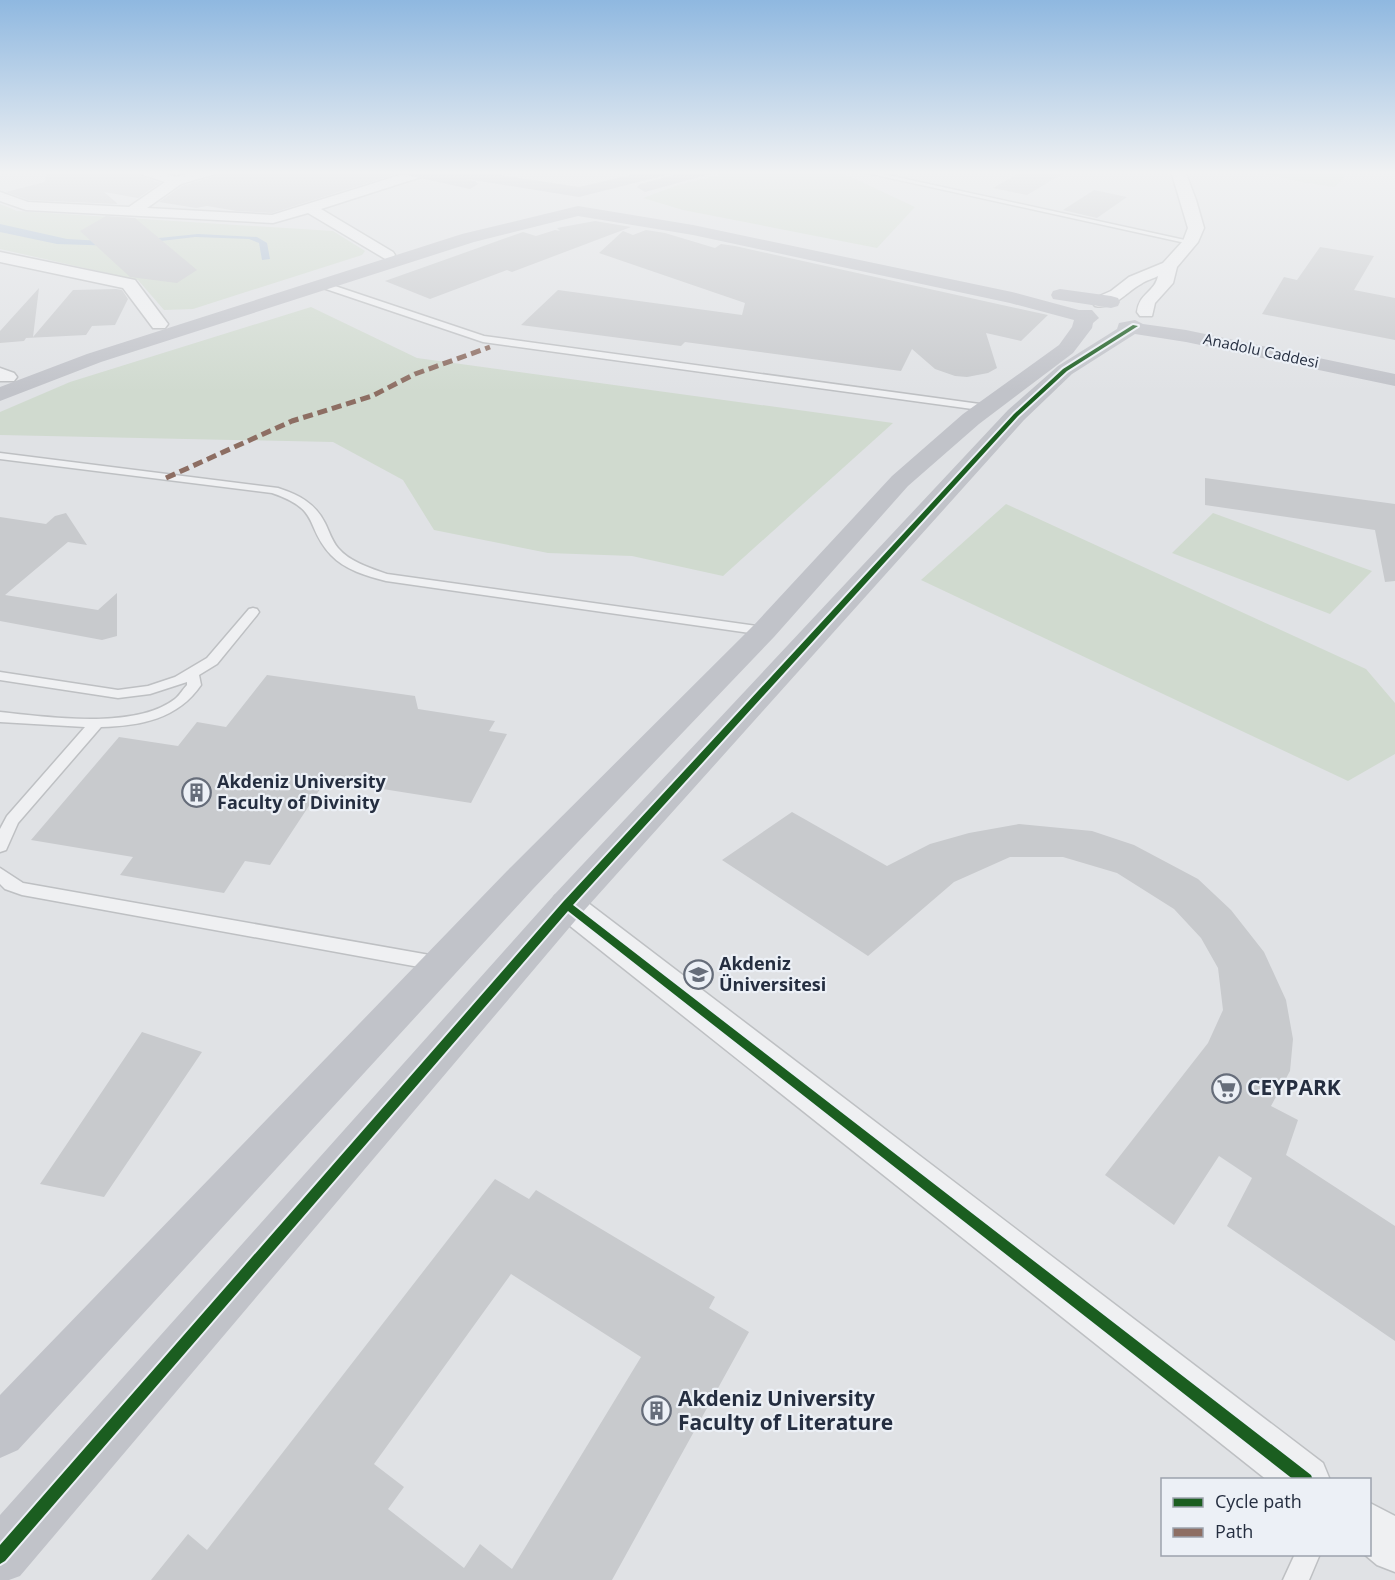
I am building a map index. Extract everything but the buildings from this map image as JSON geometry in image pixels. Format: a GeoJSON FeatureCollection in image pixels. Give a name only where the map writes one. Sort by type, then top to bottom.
{"type":"FeatureCollection","features":[{"type":"Feature","properties":{"kind":"street"},"geometry":{"type":"LineString","coordinates":[[370,245],[387,255]]}},
{"type":"Feature","properties":{"kind":"street"},"geometry":{"type":"LineString","coordinates":[[2,382],[159,324],[417,245]]}},
{"type":"Feature","properties":{"kind":"street"},"geometry":{"type":"LineString","coordinates":[[2,382],[94,358],[447,245]]}},
{"type":"Feature","properties":{"kind":"street","name":"Anadolu Caddesi"},"geometry":{"type":"LineString","coordinates":[[764,245],[1012,297],[1217,331],[1395,369]]}},
{"type":"Feature","properties":{"kind":"street","name":"Anadolu Caddesi"},"geometry":{"type":"LineString","coordinates":[[808,245],[990,283],[1395,380]]}},
{"type":"Feature","properties":{"kind":"street"},"geometry":{"type":"LineString","coordinates":[[0,1556],[567,905],[1016,415],[1065,370],[1117,314],[1117,295],[1135,280],[1169,266],[1188,245]]}},
{"type":"Feature","properties":{"kind":"street"},"geometry":{"type":"LineString","coordinates":[[0,257],[129,284],[159,324]]}},
{"type":"Feature","properties":{"kind":"street"},"geometry":{"type":"LineString","coordinates":[[0,1432],[528,872],[764,631],[900,481],[987,408],[1066,349],[1082,328],[1147,302],[1165,283],[1169,266]]}},
{"type":"Feature","properties":{"kind":"street"},"geometry":{"type":"LineString","coordinates":[[567,905],[1305,1478]]}},
{"type":"Feature","properties":{"kind":"street"},"geometry":{"type":"LineString","coordinates":[[1371,1529],[1395,1547]]}},
{"type":"Feature","properties":{"kind":"lane"},"geometry":{"type":"LineString","coordinates":[[323,285],[483,339],[987,408]]}},
{"type":"Feature","properties":{"kind":"lane"},"geometry":{"type":"LineString","coordinates":[[0,456],[274,490],[289,495],[310,508],[316,514],[328,542],[344,560],[357,568],[386,577],[764,631]]}},
{"type":"Feature","properties":{"kind":"lane"},"geometry":{"type":"LineString","coordinates":[[0,676],[118,694],[158,688],[192,674],[212,661],[253,612]]}},
{"type":"Feature","properties":{"kind":"lane"},"geometry":{"type":"LineString","coordinates":[[0,717],[96,724],[138,718],[178,703],[191,692],[195,679],[192,674]]}},
{"type":"Feature","properties":{"kind":"lane"},"geometry":{"type":"LineString","coordinates":[[0,846],[6,818],[96,724]]}},
{"type":"Feature","properties":{"kind":"lane"},"geometry":{"type":"LineString","coordinates":[[0,874],[11,885],[22,889],[441,964]]}},
{"type":"Feature","properties":{"kind":"lane"},"geometry":{"type":"LineString","coordinates":[[1296,1580],[1307,1556]]}},
{"type":"Feature","properties":{"kind":"shaded area"},"geometry":{"type":"Polygon","coordinates":[[[0,245],[355,245],[365,251],[362,255],[193,309],[164,310],[138,280],[0,249],[0,245]]]}},
{"type":"Feature","properties":{"kind":"shaded area"},"geometry":{"type":"Polygon","coordinates":[[[860,245],[880,245],[877,248],[860,245]]]}},
{"type":"Feature","properties":{"kind":"shaded area"},"geometry":{"type":"Polygon","coordinates":[[[311,307],[417,358],[893,423],[723,576],[632,556],[548,553],[434,530],[403,480],[333,442],[0,435],[0,412],[70,382],[311,307]]]}},
{"type":"Feature","properties":{"kind":"shaded area"},"geometry":{"type":"Polygon","coordinates":[[[1006,504],[1366,669],[1395,703],[1395,754],[1348,781],[921,580],[1006,504]]]}},
{"type":"Feature","properties":{"kind":"shaded area"},"geometry":{"type":"Polygon","coordinates":[[[1213,513],[1372,571],[1330,614],[1172,553],[1213,513]]]}},
{"type":"Feature","properties":{"kind":"water"},"geometry":{"type":"Polygon","coordinates":[[[79,245],[129,245],[118,246],[79,245]]]}},
{"type":"Feature","properties":{"kind":"water"},"geometry":{"type":"Polygon","coordinates":[[[259,245],[267,245],[270,259],[262,260],[259,245]]]}},
{"type":"Feature","properties":{"kind":"marked path"},"geometry":{"type":"LineString","coordinates":[[166,478],[292,421],[372,396],[415,374],[490,347]]}},
{"type":"Feature","properties":{"kind":"cycle path"},"geometry":{"type":"LineString","coordinates":[[0,1556],[567,905],[1016,415],[1065,370],[1135,326]]}},
{"type":"Feature","properties":{"kind":"cycle path"},"geometry":{"type":"LineString","coordinates":[[567,905],[1303,1478]]}},
{"type":"Feature","properties":{"kind":"place","name":"Akdeniz University Faculty of Divinity"},"geometry":{"type":"Point","coordinates":[196,792]}},
{"type":"Feature","properties":{"kind":"place","name":"Akdeniz Üniversitesi"},"geometry":{"type":"Point","coordinates":[698,974]}},
{"type":"Feature","properties":{"kind":"place","name":"CEYPARK"},"geometry":{"type":"Point","coordinates":[1226,1088]}},
{"type":"Feature","properties":{"kind":"place","name":"Akdeniz University Faculty of Literature"},"geometry":{"type":"Point","coordinates":[657,1411]}}]}
